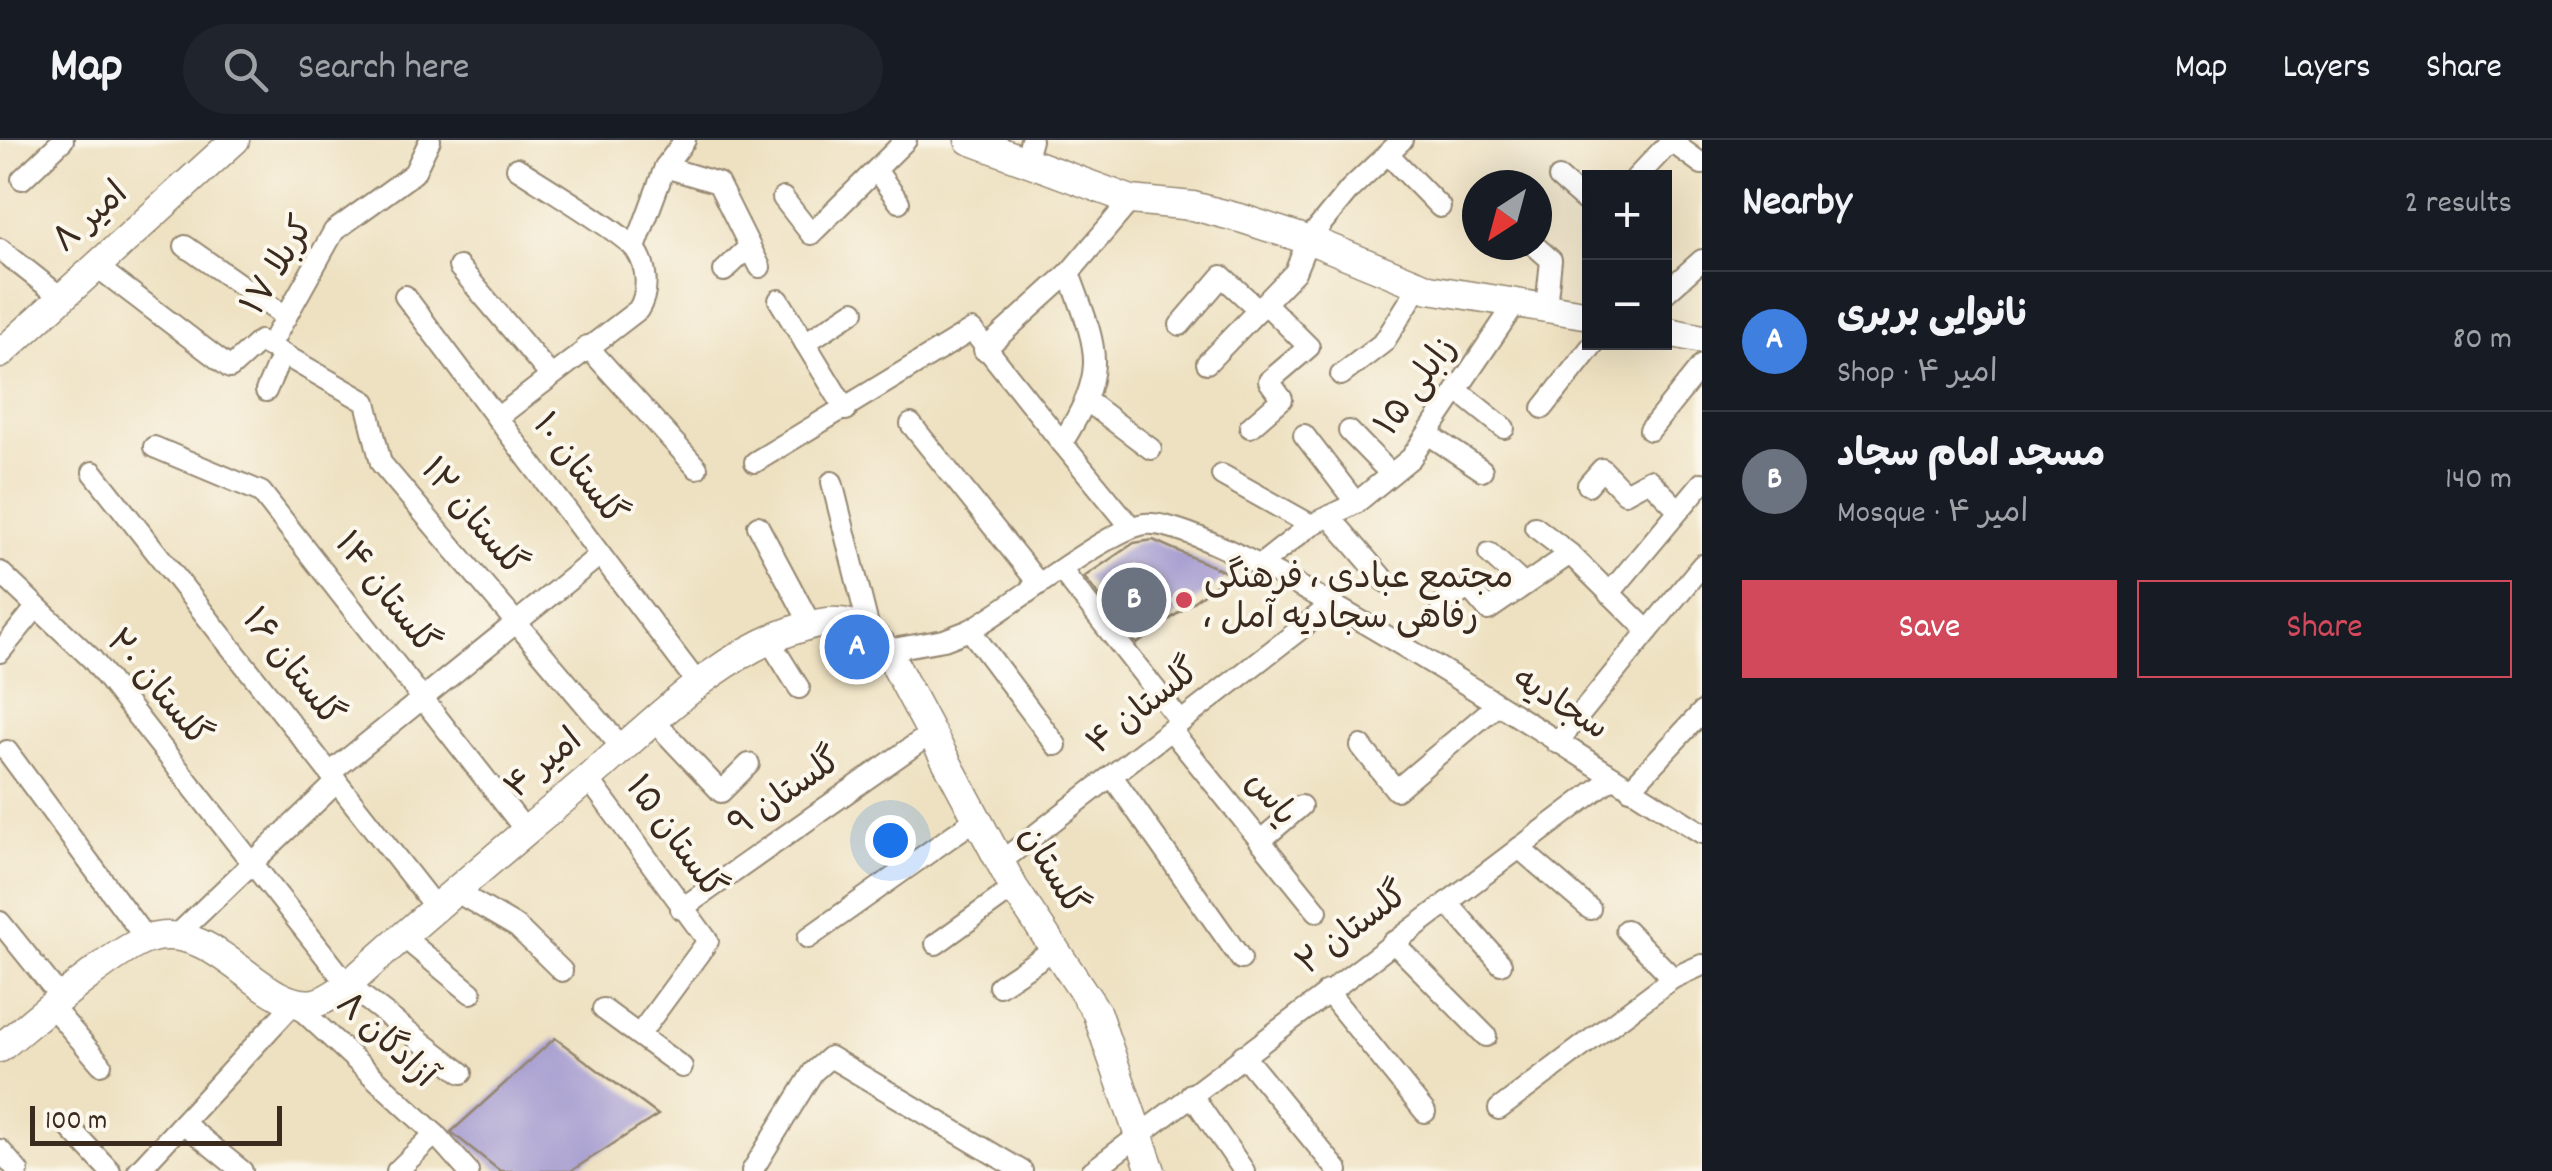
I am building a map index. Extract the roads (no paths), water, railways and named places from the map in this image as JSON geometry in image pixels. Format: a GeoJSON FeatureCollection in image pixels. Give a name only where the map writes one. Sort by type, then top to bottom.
{"type":"FeatureCollection","features":[{"type":"Feature","properties":{"kind":"street"},"geometry":{"type":"LineString","coordinates":[[22,179],[63,140]]}},
{"type":"Feature","properties":{"kind":"street","name":"امیر ۸"},"geometry":{"type":"LineString","coordinates":[[0,354],[235,140]]}},
{"type":"Feature","properties":{"kind":"street","name":"کربلا ۱۷"},"geometry":{"type":"LineString","coordinates":[[266,392],[286,317],[334,231],[414,174],[430,140]]}},
{"type":"Feature","properties":{"kind":"street"},"geometry":{"type":"LineString","coordinates":[[635,248],[665,167],[684,140]]}},
{"type":"Feature","properties":{"kind":"street"},"geometry":{"type":"LineString","coordinates":[[783,198],[811,234],[906,140]]}},
{"type":"Feature","properties":{"kind":"street"},"geometry":{"type":"LineString","coordinates":[[969,140],[1028,151],[1131,200],[1194,206],[1308,240],[1419,286],[1582,314]]}},
{"type":"Feature","properties":{"kind":"street"},"geometry":{"type":"LineString","coordinates":[[1643,170],[1670,140],[1702,164]]}},
{"type":"Feature","properties":{"kind":"street"},"geometry":{"type":"LineString","coordinates":[[1208,363],[1295,272],[1308,240],[1350,189],[1395,147],[1440,207]]}},
{"type":"Feature","properties":{"kind":"street"},"geometry":{"type":"LineString","coordinates":[[665,167],[718,182],[760,267]]}},
{"type":"Feature","properties":{"kind":"street"},"geometry":{"type":"LineString","coordinates":[[497,418],[638,310],[645,299],[646,278],[635,248],[517,168]]}},
{"type":"Feature","properties":{"kind":"street"},"geometry":{"type":"LineString","coordinates":[[876,170],[900,202]]}},
{"type":"Feature","properties":{"kind":"street"},"geometry":{"type":"LineString","coordinates":[[1559,178],[1582,198]]}},
{"type":"Feature","properties":{"kind":"street"},"geometry":{"type":"LineString","coordinates":[[984,350],[1068,272],[1131,200]]}},
{"type":"Feature","properties":{"kind":"street"},"geometry":{"type":"LineString","coordinates":[[185,246],[286,317]]}},
{"type":"Feature","properties":{"kind":"street"},"geometry":{"type":"LineString","coordinates":[[724,271],[748,248]]}},
{"type":"Feature","properties":{"kind":"street"},"geometry":{"type":"LineString","coordinates":[[0,249],[62,298]]}},
{"type":"Feature","properties":{"kind":"street"},"geometry":{"type":"LineString","coordinates":[[1546,308],[1551,260]]}},
{"type":"Feature","properties":{"kind":"street"},"geometry":{"type":"LineString","coordinates":[[1672,287],[1702,260]]}},
{"type":"Feature","properties":{"kind":"street"},"geometry":{"type":"LineString","coordinates":[[96,266],[230,368],[260,342],[276,351]]}},
{"type":"Feature","properties":{"kind":"street"},"geometry":{"type":"LineString","coordinates":[[459,267],[550,375]]}},
{"type":"Feature","properties":{"kind":"street"},"geometry":{"type":"LineString","coordinates":[[1062,442],[1094,386],[1096,360],[1068,272]]}},
{"type":"Feature","properties":{"kind":"street"},"geometry":{"type":"LineString","coordinates":[[1180,325],[1222,276],[1309,347],[1269,381],[1282,399],[1250,427]]}},
{"type":"Feature","properties":{"kind":"street"},"geometry":{"type":"LineString","coordinates":[[1341,376],[1384,342],[1419,286]]}},
{"type":"Feature","properties":{"kind":"street","name":"گلستان ۱۰"},"geometry":{"type":"LineString","coordinates":[[405,296],[698,684]]}},
{"type":"Feature","properties":{"kind":"street"},"geometry":{"type":"LineString","coordinates":[[779,300],[846,410]]}},
{"type":"Feature","properties":{"kind":"street","name":"زابلی ۱۵"},"geometry":{"type":"LineString","coordinates":[[1260,565],[1320,521],[1356,503],[1411,458],[1515,304]]}},
{"type":"Feature","properties":{"kind":"street"},"geometry":{"type":"LineString","coordinates":[[805,342],[854,312]]}},
{"type":"Feature","properties":{"kind":"street"},"geometry":{"type":"LineString","coordinates":[[755,462],[972,330],[984,350],[1130,527]]}},
{"type":"Feature","properties":{"kind":"street"},"geometry":{"type":"LineString","coordinates":[[1672,331],[1702,340]]}},
{"type":"Feature","properties":{"kind":"street"},"geometry":{"type":"LineString","coordinates":[[587,346],[697,468]]}},
{"type":"Feature","properties":{"kind":"street"},"geometry":{"type":"LineString","coordinates":[[1543,408],[1589,350]]}},
{"type":"Feature","properties":{"kind":"street","name":"گلستان ۱۲"},"geometry":{"type":"LineString","coordinates":[[276,351],[366,402],[381,462],[622,749]]}},
{"type":"Feature","properties":{"kind":"street"},"geometry":{"type":"LineString","coordinates":[[1650,430],[1702,365]]}},
{"type":"Feature","properties":{"kind":"street"},"geometry":{"type":"LineString","coordinates":[[1458,391],[1504,428]]}},
{"type":"Feature","properties":{"kind":"street"},"geometry":{"type":"LineString","coordinates":[[1087,401],[1151,449]]}},
{"type":"Feature","properties":{"kind":"street"},"geometry":{"type":"LineString","coordinates":[[911,424],[1040,584]]}},
{"type":"Feature","properties":{"kind":"street"},"geometry":{"type":"LineString","coordinates":[[1349,431],[1392,474]]}},
{"type":"Feature","properties":{"kind":"street"},"geometry":{"type":"LineString","coordinates":[[1428,434],[1482,470]]}},
{"type":"Feature","properties":{"kind":"street"},"geometry":{"type":"LineString","coordinates":[[1304,435],[1356,503]]}},
{"type":"Feature","properties":{"kind":"street","name":"گلستان ۱۴"},"geometry":{"type":"LineString","coordinates":[[154,447],[261,492],[526,830]]}},
{"type":"Feature","properties":{"kind":"street"},"geometry":{"type":"LineString","coordinates":[[1588,485],[1602,468],[1625,493],[1648,480],[1680,510]]}},
{"type":"Feature","properties":{"kind":"street","name":"گلستان ۱۶"},"geometry":{"type":"LineString","coordinates":[[94,472],[333,777],[445,899]]}},
{"type":"Feature","properties":{"kind":"street"},"geometry":{"type":"LineString","coordinates":[[1222,474],[1320,521],[1386,582]]}},
{"type":"Feature","properties":{"kind":"street"},"geometry":{"type":"LineString","coordinates":[[832,482],[878,639]]}},
{"type":"Feature","properties":{"kind":"street"},"geometry":{"type":"LineString","coordinates":[[1609,594],[1702,483]]}},
{"type":"Feature","properties":{"kind":"street"},"geometry":{"type":"LineString","coordinates":[[758,526],[811,625]]}},
{"type":"Feature","properties":{"kind":"street","name":"سجادیه"},"geometry":{"type":"LineString","coordinates":[[1130,527],[1168,526],[1260,565],[1702,832]]}},
{"type":"Feature","properties":{"kind":"street","name":"امیر ۴"},"geometry":{"type":"LineString","coordinates":[[294,1003],[318,1003],[348,985],[698,684],[769,640],[811,625],[842,622],[878,639],[944,640],[970,630],[1130,527]]}},
{"type":"Feature","properties":{"kind":"street"},"geometry":{"type":"LineString","coordinates":[[1535,527],[1570,554],[1648,632]]}},
{"type":"Feature","properties":{"kind":"street"},"geometry":{"type":"LineString","coordinates":[[1489,553],[1524,585]]}},
{"type":"Feature","properties":{"kind":"street"},"geometry":{"type":"LineString","coordinates":[[0,1048],[57,1003],[160,938],[252,860],[333,777],[423,698],[600,554]]}},
{"type":"Feature","properties":{"kind":"street"},"geometry":{"type":"LineString","coordinates":[[1441,605],[1469,588],[1488,610],[1570,554]]}},
{"type":"Feature","properties":{"kind":"street"},"geometry":{"type":"LineString","coordinates":[[1557,743],[1702,565]]}},
{"type":"Feature","properties":{"kind":"street","name":"یاس"},"geometry":{"type":"LineString","coordinates":[[1062,571],[1316,911]]}},
{"type":"Feature","properties":{"kind":"street","name":"گلستان ۲۰"},"geometry":{"type":"LineString","coordinates":[[0,572],[34,609],[92,658],[348,985],[462,1073]]}},
{"type":"Feature","properties":{"kind":"street","name":"گلستان ۴"},"geometry":{"type":"LineString","coordinates":[[1000,862],[1330,606]]}},
{"type":"Feature","properties":{"kind":"street"},"geometry":{"type":"LineString","coordinates":[[0,652],[34,609]]}},
{"type":"Feature","properties":{"kind":"street"},"geometry":{"type":"LineString","coordinates":[[970,630],[1056,745]]}},
{"type":"Feature","properties":{"kind":"street","name":"گلستان"},"geometry":{"type":"LineString","coordinates":[[878,639],[1014,888],[1104,1030],[1135,1136],[1151,1171]]}},
{"type":"Feature","properties":{"kind":"street"},"geometry":{"type":"LineString","coordinates":[[769,640],[800,688]]}},
{"type":"Feature","properties":{"kind":"street"},"geometry":{"type":"LineString","coordinates":[[1361,746],[1396,790],[1497,705]]}},
{"type":"Feature","properties":{"kind":"street","name":"گلستان ۲"},"geometry":{"type":"LineString","coordinates":[[1092,1171],[1519,848],[1621,783],[1702,712]]}},
{"type":"Feature","properties":{"kind":"street"},"geometry":{"type":"LineString","coordinates":[[655,722],[721,792],[749,764]]}},
{"type":"Feature","properties":{"kind":"street","name":"گلستان ۹"},"geometry":{"type":"LineString","coordinates":[[682,909],[929,736]]}},
{"type":"Feature","properties":{"kind":"street"},"geometry":{"type":"LineString","coordinates":[[7,751],[160,938],[216,950],[294,1003],[138,1171]]}},
{"type":"Feature","properties":{"kind":"street"},"geometry":{"type":"LineString","coordinates":[[1112,776],[1241,959]]}},
{"type":"Feature","properties":{"kind":"street","name":"گلستان ۱۵"},"geometry":{"type":"LineString","coordinates":[[588,778],[708,940],[639,1035]]}},
{"type":"Feature","properties":{"kind":"street"},"geometry":{"type":"LineString","coordinates":[[1260,841],[1301,806]]}},
{"type":"Feature","properties":{"kind":"street"},"geometry":{"type":"LineString","coordinates":[[808,938],[976,820]]}},
{"type":"Feature","properties":{"kind":"street"},"geometry":{"type":"LineString","coordinates":[[1519,848],[1590,910]]}},
{"type":"Feature","properties":{"kind":"street"},"geometry":{"type":"LineString","coordinates":[[936,944],[1014,888]]}},
{"type":"Feature","properties":{"kind":"street"},"geometry":{"type":"LineString","coordinates":[[445,899],[517,926],[562,972]]}},
{"type":"Feature","properties":{"kind":"street"},"geometry":{"type":"LineString","coordinates":[[1446,902],[1501,964]]}},
{"type":"Feature","properties":{"kind":"street"},"geometry":{"type":"LineString","coordinates":[[0,922],[101,1064]]}},
{"type":"Feature","properties":{"kind":"street"},"geometry":{"type":"LineString","coordinates":[[1626,930],[1673,978]]}},
{"type":"Feature","properties":{"kind":"street"},"geometry":{"type":"LineString","coordinates":[[402,936],[470,994]]}},
{"type":"Feature","properties":{"kind":"street"},"geometry":{"type":"LineString","coordinates":[[1393,942],[1486,1036]]}},
{"type":"Feature","properties":{"kind":"street"},"geometry":{"type":"LineString","coordinates":[[999,986],[1053,950]]}},
{"type":"Feature","properties":{"kind":"street"},"geometry":{"type":"LineString","coordinates":[[1500,1109],[1673,978],[1702,965]]}},
{"type":"Feature","properties":{"kind":"street"},"geometry":{"type":"LineString","coordinates":[[1328,991],[1424,1112]]}},
{"type":"Feature","properties":{"kind":"street","name":"آزادگان ۸"},"geometry":{"type":"LineString","coordinates":[[294,1003],[436,1134],[397,1171]]}},
{"type":"Feature","properties":{"kind":"street"},"geometry":{"type":"LineString","coordinates":[[604,1009],[682,1067]]}},
{"type":"Feature","properties":{"kind":"street"},"geometry":{"type":"LineString","coordinates":[[1243,1055],[1338,1171]]}},
{"type":"Feature","properties":{"kind":"street"},"geometry":{"type":"LineString","coordinates":[[752,1171],[812,1072],[830,1057],[1022,1171]]}},
{"type":"Feature","properties":{"kind":"street"},"geometry":{"type":"LineString","coordinates":[[1191,1094],[1244,1171]]}},
{"type":"Feature","properties":{"kind":"street"},"geometry":{"type":"LineString","coordinates":[[183,1122],[234,1169]]}},
{"type":"Feature","properties":{"kind":"street"},"geometry":{"type":"LineString","coordinates":[[68,1126],[110,1171]]}},
{"type":"Feature","properties":{"kind":"street"},"geometry":{"type":"LineString","coordinates":[[436,1134],[468,1171]]}},
{"type":"Feature","properties":{"kind":"street"},"geometry":{"type":"LineString","coordinates":[[0,1150],[18,1171]]}},
{"type":"Feature","properties":{"kind":"place","name":"مسجد امام سجاد"},"geometry":{"type":"Point","coordinates":[1134,600]}},
{"type":"Feature","properties":{"kind":"place","name":"مجتمع عبادی ، فرهنگی ، رفاهی سجادیه آمل"},"geometry":{"type":"Point","coordinates":[1184,600]}},
{"type":"Feature","properties":{"kind":"place","name":"نانوایی بربری"},"geometry":{"type":"Point","coordinates":[857,647]}}]}
